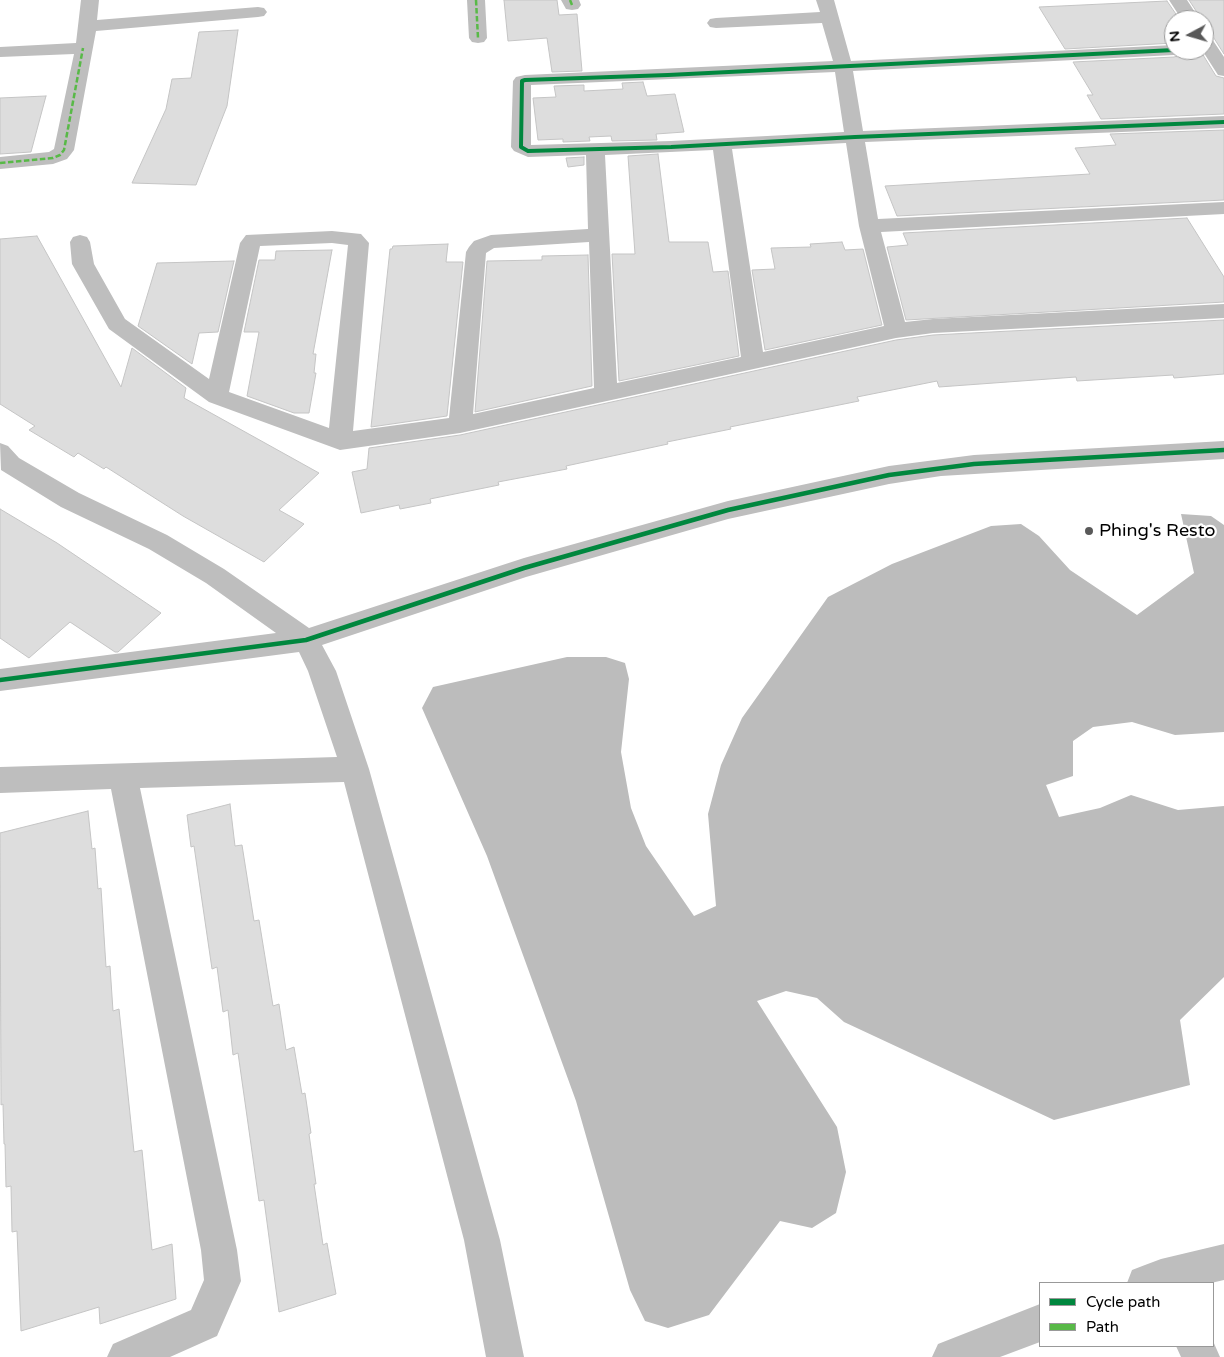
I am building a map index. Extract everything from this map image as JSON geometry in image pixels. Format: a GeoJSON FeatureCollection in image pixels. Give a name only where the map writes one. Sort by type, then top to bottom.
{"type":"FeatureCollection","features":[{"type":"Feature","properties":{"kind":"street"},"geometry":{"type":"LineString","coordinates":[[0,163],[53,158],[60,155],[64,150],[88,26],[90,0]]}},
{"type":"Feature","properties":{"kind":"street"},"geometry":{"type":"LineString","coordinates":[[476,0],[478,38]]}},
{"type":"Feature","properties":{"kind":"street"},"geometry":{"type":"LineString","coordinates":[[716,23],[830,5],[843,66],[869,226],[896,331]]}},
{"type":"Feature","properties":{"kind":"street"},"geometry":{"type":"LineString","coordinates":[[88,26],[258,12]]}},
{"type":"Feature","properties":{"kind":"street"},"geometry":{"type":"LineString","coordinates":[[0,52],[83,48]]}},
{"type":"Feature","properties":{"kind":"street"},"geometry":{"type":"LineString","coordinates":[[1164,50],[522,81],[521,147],[523,150],[595,150],[1224,122]]}},
{"type":"Feature","properties":{"kind":"street"},"geometry":{"type":"LineString","coordinates":[[1214,57],[1224,71]]}},
{"type":"Feature","properties":{"kind":"street"},"geometry":{"type":"LineString","coordinates":[[722,144],[753,362]]}},
{"type":"Feature","properties":{"kind":"street"},"geometry":{"type":"LineString","coordinates":[[595,150],[606,394]]}},
{"type":"Feature","properties":{"kind":"street"},"geometry":{"type":"LineString","coordinates":[[869,226],[1224,208]]}},
{"type":"Feature","properties":{"kind":"street"},"geometry":{"type":"LineString","coordinates":[[460,425],[476,252],[481,246],[491,242],[598,235]]}},
{"type":"Feature","properties":{"kind":"street"},"geometry":{"type":"LineString","coordinates":[[217,396],[250,242],[252,240],[332,237],[354,239],[359,243],[340,441]]}},
{"type":"Feature","properties":{"kind":"street"},"geometry":{"type":"LineString","coordinates":[[80,242],[83,264],[117,324],[217,396],[340,441],[460,425],[896,331],[933,326],[1224,311]]}},
{"type":"Feature","properties":{"kind":"street"},"geometry":{"type":"LineString","coordinates":[[0,680],[306,640],[524,568],[728,510],[889,475],[974,464],[1224,450]]}},
{"type":"Feature","properties":{"kind":"street"},"geometry":{"type":"LineString","coordinates":[[0,452],[10,464],[70,500],[158,542],[215,576],[306,640],[322,672],[355,769],[452,1121],[482,1240],[505,1357]]}},
{"type":"Feature","properties":{"kind":"street"},"geometry":{"type":"LineString","coordinates":[[0,780],[355,769]]}},
{"type":"Feature","properties":{"kind":"street"},"geometry":{"type":"LineString","coordinates":[[123,777],[217,1241],[222,1281],[204,1323],[126,1357]]}},
{"type":"Feature","properties":{"kind":"street"},"geometry":{"type":"LineString","coordinates":[[1157,1281],[1224,1262]]}},
{"type":"Feature","properties":{"kind":"street"},"geometry":{"type":"LineString","coordinates":[[951,1357],[1039,1323]]}},
{"type":"Feature","properties":{"kind":"shaded area"},"geometry":{"type":"Polygon","coordinates":[[[1181,514],[1211,516],[1224,525],[1224,732],[1175,735],[1132,722],[1093,727],[1073,741],[1073,776],[1046,785],[1059,817],[1100,808],[1131,795],[1178,810],[1224,806],[1224,977],[1180,1020],[1190,1085],[1054,1120],[844,1022],[817,998],[786,991],[757,1001],[837,1127],[846,1172],[836,1213],[812,1228],[780,1221],[709,1315],[668,1328],[645,1321],[630,1290],[576,1101],[487,856],[422,708],[433,687],[567,657],[606,657],[625,663],[629,679],[621,752],[631,808],[646,846],[694,916],[716,906],[708,814],[721,765],[742,718],[828,597],[892,564],[991,526],[1021,524],[1039,536],[1070,570],[1137,615],[1194,573],[1181,514]]]}},
{"type":"Feature","properties":{"kind":"building"},"geometry":{"type":"Polygon","coordinates":[[[504,0],[557,0],[559,15],[577,14],[582,71],[552,72],[547,38],[508,41],[504,0]]]}},
{"type":"Feature","properties":{"kind":"building"},"geometry":{"type":"Polygon","coordinates":[[[1189,0],[1224,0],[1224,54],[1214,38],[1214,10],[1196,10],[1189,0]]]}},
{"type":"Feature","properties":{"kind":"building"},"geometry":{"type":"Polygon","coordinates":[[[1167,1],[1173,10],[1164,10],[1164,44],[1065,49],[1039,7],[1167,1]]]}},
{"type":"Feature","properties":{"kind":"building"},"geometry":{"type":"Polygon","coordinates":[[[238,30],[227,106],[196,185],[132,183],[166,109],[172,79],[191,78],[199,32],[238,30]]]}},
{"type":"Feature","properties":{"kind":"building"},"geometry":{"type":"Polygon","coordinates":[[[1164,57],[1164,60],[1206,60],[1216,76],[1224,78],[1224,114],[1101,119],[1087,95],[1093,95],[1073,62],[1164,57]]]}},
{"type":"Feature","properties":{"kind":"building"},"geometry":{"type":"Polygon","coordinates":[[[643,82],[647,96],[675,94],[684,132],[656,134],[657,140],[612,141],[611,136],[589,137],[590,141],[563,142],[563,139],[538,140],[533,98],[556,97],[554,86],[584,85],[584,91],[623,89],[622,83],[643,82]]]}},
{"type":"Feature","properties":{"kind":"building"},"geometry":{"type":"Polygon","coordinates":[[[46,96],[31,152],[0,154],[0,98],[46,96]]]}},
{"type":"Feature","properties":{"kind":"building"},"geometry":{"type":"Polygon","coordinates":[[[1224,130],[1224,200],[897,216],[885,186],[1090,174],[1075,148],[1116,145],[1110,134],[1224,130]]]}},
{"type":"Feature","properties":{"kind":"building"},"geometry":{"type":"Polygon","coordinates":[[[658,154],[669,242],[708,242],[713,272],[728,271],[739,356],[619,381],[612,254],[635,254],[628,156],[658,154]]]}},
{"type":"Feature","properties":{"kind":"building"},"geometry":{"type":"Polygon","coordinates":[[[584,157],[584,165],[568,167],[566,158],[584,157]]]}},
{"type":"Feature","properties":{"kind":"building"},"geometry":{"type":"Polygon","coordinates":[[[1187,218],[1224,277],[1224,302],[906,320],[887,247],[908,245],[903,233],[1187,218]]]}},
{"type":"Feature","properties":{"kind":"building"},"geometry":{"type":"Polygon","coordinates":[[[37,236],[121,387],[132,348],[186,388],[184,398],[319,473],[279,510],[304,524],[264,562],[183,516],[106,467],[104,469],[78,453],[74,457],[29,430],[35,426],[0,404],[0,239],[37,236]]]}},
{"type":"Feature","properties":{"kind":"building"},"geometry":{"type":"Polygon","coordinates":[[[842,242],[845,250],[863,249],[882,325],[765,350],[752,270],[775,269],[771,248],[811,247],[810,244],[842,242]]]}},
{"type":"Feature","properties":{"kind":"building"},"geometry":{"type":"Polygon","coordinates":[[[448,244],[446,262],[463,262],[447,416],[371,427],[390,249],[393,246],[448,244]]]}},
{"type":"Feature","properties":{"kind":"building"},"geometry":{"type":"Polygon","coordinates":[[[332,250],[313,354],[316,354],[314,373],[316,373],[309,413],[294,413],[247,396],[259,332],[244,332],[259,260],[275,260],[276,251],[332,250]]]}},
{"type":"Feature","properties":{"kind":"building"},"geometry":{"type":"Polygon","coordinates":[[[588,255],[592,386],[475,412],[487,261],[542,260],[542,256],[588,255]]]}},
{"type":"Feature","properties":{"kind":"building"},"geometry":{"type":"Polygon","coordinates":[[[234,261],[218,332],[199,333],[192,364],[138,326],[157,263],[234,261]]]}},
{"type":"Feature","properties":{"kind":"building"},"geometry":{"type":"Polygon","coordinates":[[[1224,320],[1224,374],[1174,378],[1173,375],[1077,381],[1076,377],[939,387],[937,381],[857,397],[859,401],[730,427],[731,429],[566,466],[567,469],[498,482],[499,485],[430,499],[431,503],[400,509],[399,505],[361,513],[352,472],[367,469],[369,448],[460,435],[896,340],[933,335],[1224,320]]]}},
{"type":"Feature","properties":{"kind":"building"},"geometry":{"type":"Polygon","coordinates":[[[0,509],[57,543],[161,613],[118,652],[115,652],[70,622],[29,658],[0,638],[0,509]]]}},
{"type":"Feature","properties":{"kind":"building"},"geometry":{"type":"Polygon","coordinates":[[[230,804],[235,846],[242,845],[254,921],[259,920],[273,1006],[279,1004],[286,1050],[294,1047],[302,1094],[305,1093],[311,1133],[309,1134],[316,1184],[314,1184],[323,1245],[327,1243],[336,1294],[279,1312],[264,1200],[259,1201],[238,1053],[233,1055],[228,1010],[223,1012],[217,967],[212,969],[194,846],[191,847],[187,815],[230,804]]]}},
{"type":"Feature","properties":{"kind":"building"},"geometry":{"type":"Polygon","coordinates":[[[88,811],[92,849],[95,848],[98,889],[101,888],[106,967],[110,966],[113,1011],[119,1009],[134,1152],[142,1150],[152,1250],[172,1244],[176,1299],[100,1324],[99,1307],[21,1331],[17,1231],[12,1232],[11,1186],[6,1187],[3,1104],[1,1105],[0,833],[88,811]]]}},
{"type":"Feature","properties":{"kind":"marked path"},"geometry":{"type":"LineString","coordinates":[[476,0],[478,38]]}},
{"type":"Feature","properties":{"kind":"marked path"},"geometry":{"type":"LineString","coordinates":[[570,0],[572,5]]}},
{"type":"Feature","properties":{"kind":"marked path"},"geometry":{"type":"LineString","coordinates":[[0,163],[53,158],[60,155],[64,150],[83,48]]}},
{"type":"Feature","properties":{"kind":"cycle path"},"geometry":{"type":"LineString","coordinates":[[1164,50],[668,75],[525,80],[522,81],[521,147],[528,151],[671,147],[855,137],[1224,122]]}},
{"type":"Feature","properties":{"kind":"cycle path"},"geometry":{"type":"LineString","coordinates":[[0,680],[306,640],[524,568],[728,510],[889,475],[974,464],[1224,450]]}},
{"type":"Feature","properties":{"kind":"place","name":"Phing's Resto"},"geometry":{"type":"Point","coordinates":[1089,531]}}]}
